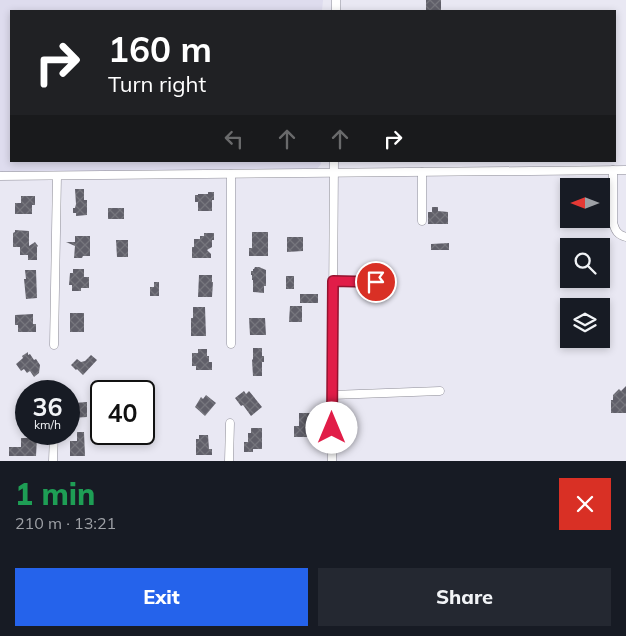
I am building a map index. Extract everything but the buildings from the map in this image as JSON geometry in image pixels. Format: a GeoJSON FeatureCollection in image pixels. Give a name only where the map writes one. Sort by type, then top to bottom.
{"type":"FeatureCollection","features":[{"type":"Feature","properties":{"kind":"street"},"geometry":{"type":"LineString","coordinates":[[332,461],[334,162]]}},
{"type":"Feature","properties":{"kind":"street"},"geometry":{"type":"LineString","coordinates":[[613,170],[614,229],[626,237]]}},
{"type":"Feature","properties":{"kind":"street"},"geometry":{"type":"LineString","coordinates":[[0,176],[626,170]]}},
{"type":"Feature","properties":{"kind":"street"},"geometry":{"type":"LineString","coordinates":[[422,172],[422,221]]}},
{"type":"Feature","properties":{"kind":"street"},"geometry":{"type":"LineString","coordinates":[[231,174],[231,344]]}},
{"type":"Feature","properties":{"kind":"street"},"geometry":{"type":"LineString","coordinates":[[54,345],[57,176]]}},
{"type":"Feature","properties":{"kind":"street"},"geometry":{"type":"LineString","coordinates":[[333,281],[376,282]]}},
{"type":"Feature","properties":{"kind":"street"},"geometry":{"type":"LineString","coordinates":[[332,395],[440,391]]}},
{"type":"Feature","properties":{"kind":"street"},"geometry":{"type":"LineString","coordinates":[[229,461],[230,423]]}},
{"type":"Feature","properties":{"kind":"street"},"geometry":{"type":"LineString","coordinates":[[53,461],[54,445]]}},
{"type":"Feature","properties":{"kind":"shaded area"},"geometry":{"type":"Polygon","coordinates":[[[0,0],[323,0],[322,10],[10,10],[10,162],[321,162],[317,169],[0,172],[0,0]]]}},
{"type":"Feature","properties":{"kind":"route"},"geometry":{"type":"LineString","coordinates":[[332,428],[333,281],[376,282]]}}]}
